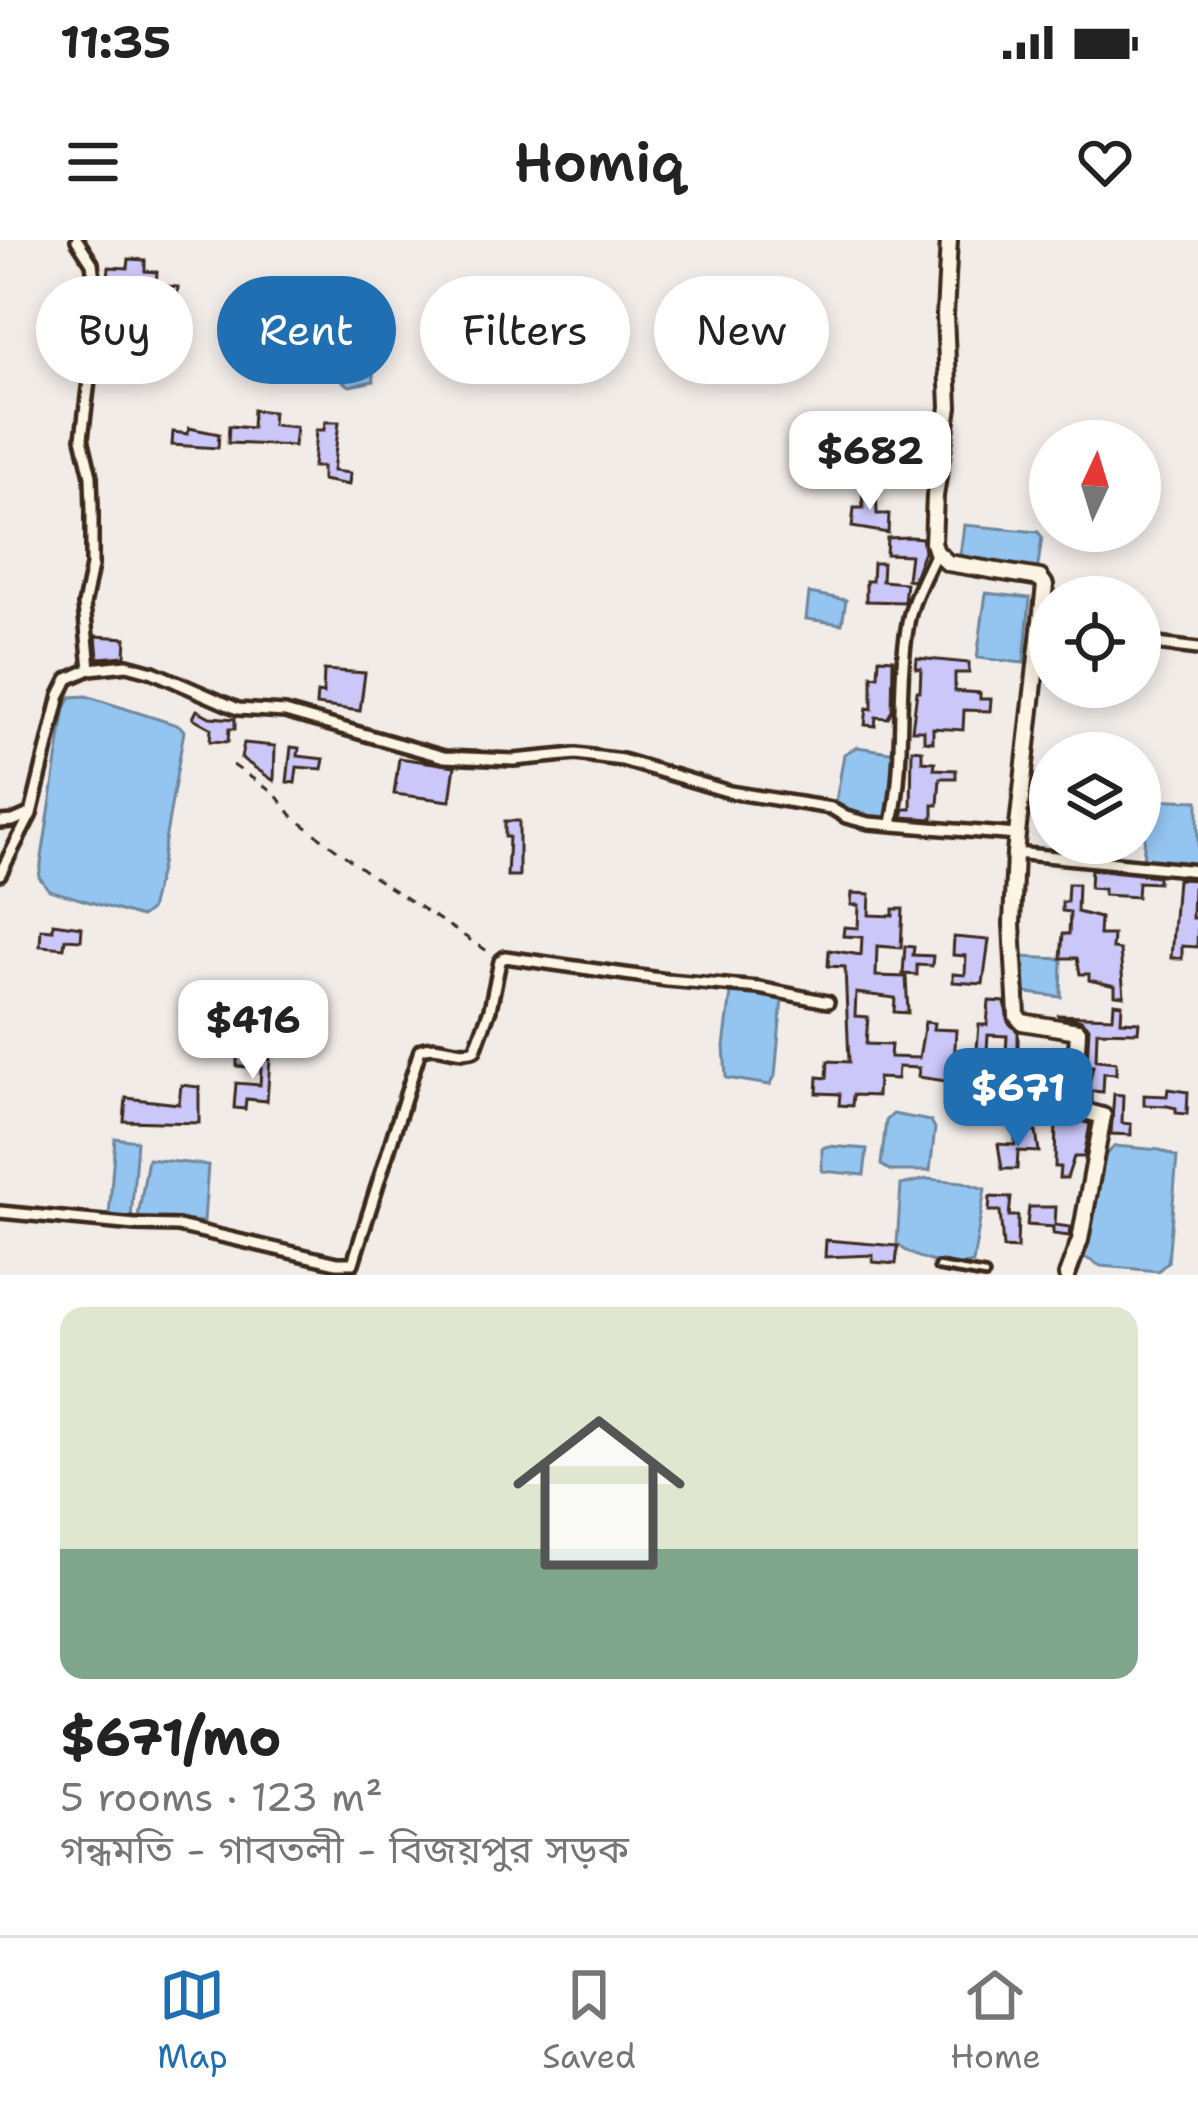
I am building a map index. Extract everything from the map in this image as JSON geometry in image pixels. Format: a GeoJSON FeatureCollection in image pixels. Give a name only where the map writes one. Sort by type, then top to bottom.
{"type":"FeatureCollection","features":[{"type":"Feature","properties":{"kind":"main road"},"geometry":{"type":"LineString","coordinates":[[949,240],[945,315],[949,407],[934,496],[936,552],[948,563],[1029,577]]}},
{"type":"Feature","properties":{"kind":"main road"},"geometry":{"type":"LineString","coordinates":[[1035,708],[1015,853],[1012,924],[1017,1016],[1022,1022],[1078,1031],[1074,1105],[1103,1116],[1080,1240],[1067,1275]]}},
{"type":"Feature","properties":{"kind":"street"},"geometry":{"type":"LineString","coordinates":[[76,240],[92,263],[98,307],[82,438],[91,476],[92,566],[84,604],[90,669]]}},
{"type":"Feature","properties":{"kind":"street"},"geometry":{"type":"LineString","coordinates":[[892,823],[908,625],[936,552]]}},
{"type":"Feature","properties":{"kind":"street"},"geometry":{"type":"LineString","coordinates":[[1161,645],[1198,649]]}},
{"type":"Feature","properties":{"kind":"street"},"geometry":{"type":"LineString","coordinates":[[0,874],[31,814],[60,695],[68,680],[90,669],[127,665],[238,709],[285,712],[444,758],[514,760],[576,754],[622,760],[730,791],[831,808],[869,823],[1017,835]]}},
{"type":"Feature","properties":{"kind":"street"},"geometry":{"type":"LineString","coordinates":[[0,822],[31,814]]}},
{"type":"Feature","properties":{"kind":"street"},"geometry":{"type":"LineString","coordinates":[[1015,853],[1198,871]]}},
{"type":"Feature","properties":{"kind":"street"},"geometry":{"type":"LineString","coordinates":[[0,1212],[178,1226],[353,1263],[420,1050],[428,1046],[464,1053],[475,1049],[502,958],[759,988],[828,1002]]}},
{"type":"Feature","properties":{"kind":"lane"},"geometry":{"type":"LineString","coordinates":[[938,1267],[986,1275]]}},
{"type":"Feature","properties":{"kind":"path"},"geometry":{"type":"LineString","coordinates":[[233,765],[275,794],[292,817],[388,887],[478,948],[502,958]]}},
{"type":"Feature","properties":{"kind":"water"},"geometry":{"type":"Polygon","coordinates":[[[964,525],[1029,531],[1029,552],[1040,552],[1037,573],[959,563],[964,525]]]}},
{"type":"Feature","properties":{"kind":"water"},"geometry":{"type":"Polygon","coordinates":[[[809,593],[846,600],[842,624],[806,619],[809,593]]]}},
{"type":"Feature","properties":{"kind":"water"},"geometry":{"type":"Polygon","coordinates":[[[986,593],[1029,598],[1024,663],[977,658],[986,593]]]}},
{"type":"Feature","properties":{"kind":"water"},"geometry":{"type":"Polygon","coordinates":[[[86,696],[184,731],[160,870],[150,910],[141,917],[49,890],[39,877],[65,708],[71,697],[86,696]]]}},
{"type":"Feature","properties":{"kind":"water"},"geometry":{"type":"Polygon","coordinates":[[[857,747],[896,753],[901,760],[890,821],[861,820],[835,807],[844,754],[857,747]]]}},
{"type":"Feature","properties":{"kind":"water"},"geometry":{"type":"Polygon","coordinates":[[[1161,800],[1198,801],[1198,868],[1154,864],[1161,864],[1161,800]]]}},
{"type":"Feature","properties":{"kind":"water"},"geometry":{"type":"Polygon","coordinates":[[[1022,957],[1062,959],[1061,997],[1018,992],[1022,957]]]}},
{"type":"Feature","properties":{"kind":"water"},"geometry":{"type":"Polygon","coordinates":[[[731,993],[782,999],[775,1076],[770,1085],[726,1078],[724,1046],[731,993]]]}},
{"type":"Feature","properties":{"kind":"water"},"geometry":{"type":"Polygon","coordinates":[[[893,1114],[931,1121],[935,1128],[930,1171],[891,1171],[881,1165],[886,1121],[893,1114]]]}},
{"type":"Feature","properties":{"kind":"water"},"geometry":{"type":"Polygon","coordinates":[[[115,1138],[137,1141],[131,1220],[109,1217],[115,1138]]]}},
{"type":"Feature","properties":{"kind":"water"},"geometry":{"type":"Polygon","coordinates":[[[1115,1146],[1160,1150],[1177,1157],[1168,1262],[1158,1271],[1101,1266],[1082,1256],[1101,1159],[1115,1146]]]}},
{"type":"Feature","properties":{"kind":"water"},"geometry":{"type":"Polygon","coordinates":[[[822,1148],[867,1149],[864,1175],[822,1171],[822,1148]]]}},
{"type":"Feature","properties":{"kind":"water"},"geometry":{"type":"Polygon","coordinates":[[[148,1159],[208,1165],[204,1222],[138,1217],[148,1159]]]}},
{"type":"Feature","properties":{"kind":"water"},"geometry":{"type":"Polygon","coordinates":[[[927,1179],[985,1189],[973,1263],[933,1262],[897,1244],[901,1185],[927,1179]]]}},
{"type":"Feature","properties":{"kind":"building"},"geometry":{"type":"Polygon","coordinates":[[[129,259],[145,260],[145,271],[157,272],[157,276],[108,276],[109,267],[128,268],[129,259]]]}},
{"type":"Feature","properties":{"kind":"building"},"geometry":{"type":"Polygon","coordinates":[[[253,410],[273,412],[272,425],[296,427],[294,446],[228,443],[229,426],[252,428],[253,410]]]}},
{"type":"Feature","properties":{"kind":"building"},"geometry":{"type":"Polygon","coordinates":[[[325,422],[339,422],[333,471],[350,473],[349,485],[322,480],[322,467],[313,467],[316,430],[324,430],[325,422]]]}},
{"type":"Feature","properties":{"kind":"building"},"geometry":{"type":"Polygon","coordinates":[[[189,428],[219,434],[218,448],[172,445],[173,432],[188,434],[189,428]]]}},
{"type":"Feature","properties":{"kind":"building"},"geometry":{"type":"Polygon","coordinates":[[[876,484],[877,514],[889,514],[888,533],[852,527],[854,508],[863,508],[862,485],[876,484]]]}},
{"type":"Feature","properties":{"kind":"building"},"geometry":{"type":"Polygon","coordinates":[[[887,538],[922,538],[924,551],[913,580],[907,579],[910,555],[886,554],[887,538]]]}},
{"type":"Feature","properties":{"kind":"building"},"geometry":{"type":"Polygon","coordinates":[[[873,563],[883,563],[882,581],[906,583],[904,602],[866,601],[866,581],[872,581],[873,563]]]}},
{"type":"Feature","properties":{"kind":"building"},"geometry":{"type":"Polygon","coordinates":[[[96,636],[126,638],[125,656],[98,658],[96,636]]]}},
{"type":"Feature","properties":{"kind":"building"},"geometry":{"type":"Polygon","coordinates":[[[879,658],[893,659],[892,710],[888,718],[876,717],[875,726],[865,725],[867,708],[872,709],[872,675],[878,676],[879,658]]]}},
{"type":"Feature","properties":{"kind":"building"},"geometry":{"type":"Polygon","coordinates":[[[917,658],[969,663],[969,673],[955,673],[955,691],[991,699],[990,711],[964,710],[963,730],[933,728],[933,742],[924,741],[924,730],[912,730],[920,691],[917,658]]]}},
{"type":"Feature","properties":{"kind":"building"},"geometry":{"type":"Polygon","coordinates":[[[324,670],[365,673],[360,711],[316,705],[317,693],[323,694],[324,670]]]}},
{"type":"Feature","properties":{"kind":"building"},"geometry":{"type":"Polygon","coordinates":[[[197,710],[210,717],[235,719],[228,742],[210,741],[211,728],[193,718],[197,710]]]}},
{"type":"Feature","properties":{"kind":"building"},"geometry":{"type":"Polygon","coordinates":[[[244,743],[275,746],[274,781],[241,758],[244,743]]]}},
{"type":"Feature","properties":{"kind":"building"},"geometry":{"type":"Polygon","coordinates":[[[291,747],[299,748],[298,756],[324,759],[322,769],[297,767],[295,783],[287,782],[291,747]]]}},
{"type":"Feature","properties":{"kind":"building"},"geometry":{"type":"Polygon","coordinates":[[[912,749],[922,750],[922,761],[935,762],[934,769],[956,770],[956,778],[940,778],[933,819],[902,817],[904,809],[911,809],[912,749]]]}},
{"type":"Feature","properties":{"kind":"building"},"geometry":{"type":"Polygon","coordinates":[[[399,758],[455,766],[450,801],[394,794],[399,758]]]}},
{"type":"Feature","properties":{"kind":"building"},"geometry":{"type":"Polygon","coordinates":[[[505,821],[519,821],[519,876],[507,876],[505,821]]]}},
{"type":"Feature","properties":{"kind":"building"},"geometry":{"type":"Polygon","coordinates":[[[1091,869],[1158,876],[1158,883],[1138,882],[1137,897],[1104,895],[1104,889],[1090,888],[1091,869]]]}},
{"type":"Feature","properties":{"kind":"building"},"geometry":{"type":"Polygon","coordinates":[[[1177,879],[1198,880],[1198,888],[1193,888],[1192,918],[1198,918],[1197,947],[1182,946],[1182,958],[1171,958],[1177,879]]]}},
{"type":"Feature","properties":{"kind":"building"},"geometry":{"type":"Polygon","coordinates":[[[1068,884],[1078,884],[1077,912],[1100,918],[1099,935],[1113,935],[1112,949],[1120,950],[1124,996],[1115,995],[1115,986],[1080,974],[1077,958],[1061,958],[1063,934],[1069,934],[1070,912],[1062,911],[1068,884]]]}},
{"type":"Feature","properties":{"kind":"building"},"geometry":{"type":"Polygon","coordinates":[[[852,893],[870,894],[869,915],[893,916],[893,909],[903,909],[901,948],[877,946],[876,976],[906,977],[908,1013],[894,1012],[895,998],[856,993],[855,1016],[868,1017],[866,1044],[891,1045],[890,1057],[919,1058],[925,1022],[934,1023],[933,1029],[956,1030],[953,1082],[918,1077],[919,1068],[898,1067],[897,1079],[878,1078],[877,1096],[853,1095],[852,1106],[839,1105],[840,1094],[817,1093],[818,1077],[827,1078],[828,1061],[849,1062],[845,967],[828,966],[829,950],[861,955],[862,937],[843,936],[844,927],[858,928],[859,905],[851,905],[852,893]]]}},
{"type":"Feature","properties":{"kind":"building"},"geometry":{"type":"Polygon","coordinates":[[[53,923],[82,927],[81,940],[65,939],[64,948],[40,946],[41,929],[53,930],[53,923]]]}},
{"type":"Feature","properties":{"kind":"building"},"geometry":{"type":"Polygon","coordinates":[[[954,937],[989,940],[983,984],[953,982],[953,974],[965,975],[966,956],[953,955],[954,937]]]}},
{"type":"Feature","properties":{"kind":"building"},"geometry":{"type":"Polygon","coordinates":[[[905,946],[914,947],[913,955],[933,956],[932,966],[917,965],[917,975],[903,974],[905,946]]]}},
{"type":"Feature","properties":{"kind":"building"},"geometry":{"type":"Polygon","coordinates":[[[989,1001],[1005,1002],[1008,1022],[1018,1032],[1018,1054],[1006,1053],[1007,1036],[988,1035],[987,1050],[977,1049],[979,1025],[987,1025],[989,1001]]]}},
{"type":"Feature","properties":{"kind":"building"},"geometry":{"type":"Polygon","coordinates":[[[1114,1003],[1122,1004],[1121,1021],[1139,1022],[1138,1032],[1097,1031],[1096,1060],[1116,1062],[1116,1074],[1104,1073],[1103,1092],[1092,1091],[1092,1101],[1086,1100],[1093,1066],[1087,1066],[1089,1027],[1081,1020],[1057,1015],[1113,1017],[1114,1003]]]}},
{"type":"Feature","properties":{"kind":"building"},"geometry":{"type":"Polygon","coordinates":[[[237,1056],[270,1059],[267,1101],[246,1099],[245,1109],[234,1108],[236,1083],[260,1085],[261,1068],[237,1066],[237,1056]]]}},
{"type":"Feature","properties":{"kind":"building"},"geometry":{"type":"Polygon","coordinates":[[[181,1085],[199,1087],[199,1123],[124,1121],[126,1098],[179,1104],[181,1085]]]}},
{"type":"Feature","properties":{"kind":"building"},"geometry":{"type":"Polygon","coordinates":[[[1168,1089],[1188,1092],[1187,1114],[1167,1106],[1144,1105],[1144,1095],[1167,1096],[1168,1089]]]}},
{"type":"Feature","properties":{"kind":"building"},"geometry":{"type":"Polygon","coordinates":[[[1114,1094],[1123,1095],[1122,1123],[1131,1124],[1131,1135],[1111,1134],[1114,1094]]]}},
{"type":"Feature","properties":{"kind":"building"},"geometry":{"type":"Polygon","coordinates":[[[1052,1101],[1063,1101],[1069,1116],[1090,1124],[1084,1157],[1074,1157],[1067,1178],[1059,1178],[1060,1167],[1055,1167],[1056,1114],[1022,1112],[1022,1104],[1052,1105],[1052,1101]]]}},
{"type":"Feature","properties":{"kind":"building"},"geometry":{"type":"Polygon","coordinates":[[[1021,1131],[1036,1132],[1039,1152],[1018,1151],[1017,1169],[1002,1169],[998,1144],[1015,1145],[1021,1131]]]}},
{"type":"Feature","properties":{"kind":"building"},"geometry":{"type":"Polygon","coordinates":[[[990,1197],[1011,1198],[1009,1216],[1018,1216],[1017,1249],[1003,1248],[1000,1211],[989,1211],[990,1197]]]}},
{"type":"Feature","properties":{"kind":"building"},"geometry":{"type":"Polygon","coordinates":[[[1029,1207],[1056,1207],[1055,1225],[1070,1227],[1069,1236],[1053,1234],[1053,1227],[1027,1225],[1029,1207]]]}},
{"type":"Feature","properties":{"kind":"building"},"geometry":{"type":"Polygon","coordinates":[[[826,1240],[898,1246],[896,1264],[873,1262],[873,1255],[825,1257],[826,1240]]]}}]}
